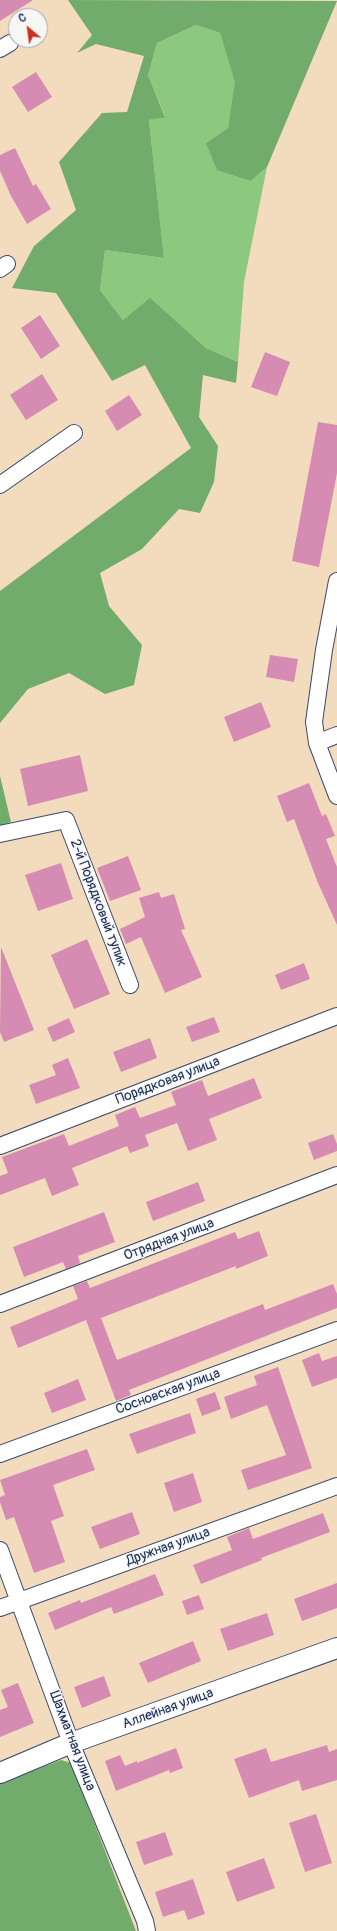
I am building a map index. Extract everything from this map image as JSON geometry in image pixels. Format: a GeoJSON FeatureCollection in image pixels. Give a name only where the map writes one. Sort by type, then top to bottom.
{"type":"FeatureCollection","features":[{"type":"Feature","properties":{"kind":"street"},"geometry":{"type":"LineString","coordinates":[[0,485],[74,433]]}},
{"type":"Feature","properties":{"kind":"street"},"geometry":{"type":"LineString","coordinates":[[337,581],[324,650],[314,722],[317,743],[337,796]]}},
{"type":"Feature","properties":{"kind":"street"},"geometry":{"type":"LineString","coordinates":[[317,743],[337,735]]}},
{"type":"Feature","properties":{"kind":"street","name":"2-й Порядковый тупик"},"geometry":{"type":"LineString","coordinates":[[0,834],[66,820],[130,985]]}},
{"type":"Feature","properties":{"kind":"street","name":"Порядковая улица"},"geometry":{"type":"LineString","coordinates":[[0,1146],[337,1016]]}},
{"type":"Feature","properties":{"kind":"street","name":"Отрядная улица"},"geometry":{"type":"LineString","coordinates":[[0,1304],[337,1175]]}},
{"type":"Feature","properties":{"kind":"street","name":"Сосновская улица"},"geometry":{"type":"LineString","coordinates":[[0,1454],[337,1330]]}},
{"type":"Feature","properties":{"kind":"street","name":"Дружная улица"},"geometry":{"type":"LineString","coordinates":[[0,1608],[337,1486]]}},
{"type":"Feature","properties":{"kind":"street","name":"Шахматная улица"},"geometry":{"type":"LineString","coordinates":[[0,1550],[71,1743],[145,1921],[147,1931]]}},
{"type":"Feature","properties":{"kind":"street","name":"Аллейная улица"},"geometry":{"type":"LineString","coordinates":[[0,1773],[71,1743],[337,1648]]}},
{"type":"Feature","properties":{"kind":"green space"},"geometry":{"type":"Polygon","coordinates":[[[68,0],[337,1],[267,167],[251,181],[217,170],[206,143],[228,128],[235,82],[220,33],[196,25],[157,43],[148,75],[165,117],[149,120],[164,258],[105,250],[100,290],[123,320],[150,298],[206,348],[238,362],[236,383],[203,375],[199,417],[218,446],[214,482],[200,513],[179,509],[142,549],[100,573],[109,606],[142,645],[134,685],[105,694],[69,673],[28,689],[0,723],[0,591],[191,448],[145,365],[112,381],[56,293],[12,288],[34,246],[76,210],[59,162],[102,113],[127,112],[144,56],[96,44],[77,53],[92,35],[68,0]]]}},
{"type":"Feature","properties":{"kind":"green space"},"geometry":{"type":"Polygon","coordinates":[[[196,25],[220,33],[236,82],[228,128],[206,143],[251,181],[267,167],[244,282],[238,362],[206,348],[150,299],[123,320],[100,290],[105,250],[164,258],[149,120],[165,116],[148,75],[157,43],[196,25]]]}},
{"type":"Feature","properties":{"kind":"green space"},"geometry":{"type":"Polygon","coordinates":[[[0,776],[11,822],[0,826],[0,776]]]}},
{"type":"Feature","properties":{"kind":"green space"},"geometry":{"type":"Polygon","coordinates":[[[61,1760],[71,1763],[136,1931],[0,1931],[0,1783],[61,1760]]]}},
{"type":"Feature","properties":{"kind":"building"},"geometry":{"type":"Polygon","coordinates":[[[0,0],[33,0],[20,8],[8,8],[8,16],[0,21],[0,0]]]}},
{"type":"Feature","properties":{"kind":"building"},"geometry":{"type":"Polygon","coordinates":[[[36,72],[52,97],[28,112],[12,87],[36,72]]]}},
{"type":"Feature","properties":{"kind":"building"},"geometry":{"type":"Polygon","coordinates":[[[15,148],[33,186],[36,184],[51,209],[27,224],[11,196],[0,171],[0,155],[15,148]]]}},
{"type":"Feature","properties":{"kind":"building"},"geometry":{"type":"Polygon","coordinates":[[[40,315],[60,346],[41,359],[21,328],[40,315]]]}},
{"type":"Feature","properties":{"kind":"building"},"geometry":{"type":"Polygon","coordinates":[[[265,352],[290,362],[277,396],[251,387],[265,352]]]}},
{"type":"Feature","properties":{"kind":"building"},"geometry":{"type":"Polygon","coordinates":[[[42,374],[58,400],[26,420],[10,395],[42,374]]]}},
{"type":"Feature","properties":{"kind":"building"},"geometry":{"type":"Polygon","coordinates":[[[129,395],[142,415],[117,431],[105,411],[129,395]]]}},
{"type":"Feature","properties":{"kind":"building"},"geometry":{"type":"Polygon","coordinates":[[[318,422],[337,425],[337,473],[319,567],[292,561],[318,422]]]}},
{"type":"Feature","properties":{"kind":"building"},"geometry":{"type":"Polygon","coordinates":[[[270,655],[298,659],[294,682],[266,677],[270,655]]]}},
{"type":"Feature","properties":{"kind":"building"},"geometry":{"type":"Polygon","coordinates":[[[261,702],[271,727],[234,742],[224,717],[261,702]]]}},
{"type":"Feature","properties":{"kind":"building"},"geometry":{"type":"Polygon","coordinates":[[[80,755],[88,791],[28,806],[20,769],[80,755]]]}},
{"type":"Feature","properties":{"kind":"building"},"geometry":{"type":"Polygon","coordinates":[[[309,783],[322,816],[326,814],[335,836],[326,839],[337,867],[337,925],[318,883],[294,819],[287,822],[277,796],[309,783]]]}},
{"type":"Feature","properties":{"kind":"building"},"geometry":{"type":"Polygon","coordinates":[[[128,856],[141,890],[110,901],[97,868],[128,856]]]}},
{"type":"Feature","properties":{"kind":"building"},"geometry":{"type":"Polygon","coordinates":[[[61,863],[73,899],[38,911],[25,875],[61,863]]]}},
{"type":"Feature","properties":{"kind":"building"},"geometry":{"type":"Polygon","coordinates":[[[159,892],[161,898],[174,894],[185,929],[181,930],[202,977],[165,993],[141,937],[126,944],[120,929],[145,917],[139,898],[159,892]]]}},
{"type":"Feature","properties":{"kind":"building"},"geometry":{"type":"Polygon","coordinates":[[[87,939],[110,994],[74,1009],[51,955],[87,939]]]}},
{"type":"Feature","properties":{"kind":"building"},"geometry":{"type":"Polygon","coordinates":[[[1,947],[34,1030],[4,1042],[0,1032],[1,947]]]}},
{"type":"Feature","properties":{"kind":"building"},"geometry":{"type":"Polygon","coordinates":[[[304,963],[310,979],[281,990],[275,975],[304,963]]]}},
{"type":"Feature","properties":{"kind":"building"},"geometry":{"type":"Polygon","coordinates":[[[214,1017],[220,1032],[192,1042],[186,1027],[214,1017]]]}},
{"type":"Feature","properties":{"kind":"building"},"geometry":{"type":"Polygon","coordinates":[[[69,1018],[75,1032],[53,1042],[47,1028],[69,1018]]]}},
{"type":"Feature","properties":{"kind":"building"},"geometry":{"type":"Polygon","coordinates":[[[150,1038],[157,1058],[121,1072],[113,1052],[150,1038]]]}},
{"type":"Feature","properties":{"kind":"building"},"geometry":{"type":"Polygon","coordinates":[[[68,1058],[80,1088],[36,1104],[29,1085],[56,1075],[52,1065],[68,1058]]]}},
{"type":"Feature","properties":{"kind":"building"},"geometry":{"type":"Polygon","coordinates":[[[254,1078],[262,1098],[209,1119],[217,1140],[188,1151],[177,1123],[145,1135],[149,1146],[130,1153],[127,1146],[72,1168],[79,1185],[52,1196],[45,1178],[0,1195],[0,1176],[8,1173],[2,1157],[64,1134],[69,1146],[119,1126],[115,1115],[135,1107],[140,1118],[176,1105],[171,1092],[202,1080],[208,1096],[254,1078]]]}},
{"type":"Feature","properties":{"kind":"building"},"geometry":{"type":"Polygon","coordinates":[[[333,1134],[337,1144],[337,1151],[314,1160],[308,1143],[333,1134]]]}},
{"type":"Feature","properties":{"kind":"building"},"geometry":{"type":"Polygon","coordinates":[[[198,1182],[205,1201],[153,1221],[146,1202],[198,1182]]]}},
{"type":"Feature","properties":{"kind":"building"},"geometry":{"type":"Polygon","coordinates":[[[104,1212],[115,1242],[78,1256],[80,1263],[66,1269],[63,1262],[24,1277],[13,1247],[104,1212]]]}},
{"type":"Feature","properties":{"kind":"building"},"geometry":{"type":"Polygon","coordinates":[[[259,1231],[268,1256],[236,1269],[236,1266],[101,1318],[117,1360],[263,1304],[265,1310],[333,1284],[337,1294],[337,1308],[129,1390],[131,1395],[116,1401],[86,1320],[18,1348],[10,1327],[78,1299],[73,1286],[87,1281],[90,1288],[235,1232],[238,1239],[259,1231]]]}},
{"type":"Feature","properties":{"kind":"building"},"geometry":{"type":"Polygon","coordinates":[[[319,1353],[322,1361],[337,1356],[337,1378],[312,1387],[302,1360],[319,1353]]]}},
{"type":"Feature","properties":{"kind":"building"},"geometry":{"type":"Polygon","coordinates":[[[278,1367],[312,1468],[248,1490],[241,1470],[286,1455],[267,1405],[231,1419],[224,1397],[257,1385],[254,1376],[278,1367]]]}},
{"type":"Feature","properties":{"kind":"building"},"geometry":{"type":"Polygon","coordinates":[[[78,1379],[86,1400],[52,1413],[44,1393],[78,1379]]]}},
{"type":"Feature","properties":{"kind":"building"},"geometry":{"type":"Polygon","coordinates":[[[215,1392],[221,1409],[202,1416],[196,1399],[215,1392]]]}},
{"type":"Feature","properties":{"kind":"building"},"geometry":{"type":"Polygon","coordinates":[[[190,1413],[196,1433],[137,1454],[129,1434],[190,1413]]]}},
{"type":"Feature","properties":{"kind":"building"},"geometry":{"type":"Polygon","coordinates":[[[87,1449],[95,1470],[53,1485],[64,1516],[51,1521],[65,1562],[34,1573],[14,1517],[6,1520],[0,1502],[0,1497],[5,1495],[0,1480],[87,1449]]]}},
{"type":"Feature","properties":{"kind":"building"},"geometry":{"type":"Polygon","coordinates":[[[193,1473],[202,1502],[174,1512],[164,1483],[193,1473]]]}},
{"type":"Feature","properties":{"kind":"building"},"geometry":{"type":"Polygon","coordinates":[[[132,1512],[140,1534],[100,1549],[91,1527],[132,1512]]]}},
{"type":"Feature","properties":{"kind":"building"},"geometry":{"type":"Polygon","coordinates":[[[323,1513],[330,1532],[261,1558],[262,1560],[201,1584],[193,1565],[232,1550],[227,1537],[249,1528],[253,1539],[323,1513]]]}},
{"type":"Feature","properties":{"kind":"building"},"geometry":{"type":"Polygon","coordinates":[[[155,1574],[164,1595],[114,1614],[111,1607],[55,1630],[48,1613],[80,1600],[81,1603],[155,1574]]]}},
{"type":"Feature","properties":{"kind":"building"},"geometry":{"type":"Polygon","coordinates":[[[337,1583],[337,1608],[302,1621],[294,1599],[337,1583]]]}},
{"type":"Feature","properties":{"kind":"building"},"geometry":{"type":"Polygon","coordinates":[[[199,1595],[204,1609],[187,1615],[182,1601],[199,1595]]]}},
{"type":"Feature","properties":{"kind":"building"},"geometry":{"type":"Polygon","coordinates":[[[267,1613],[274,1635],[228,1651],[220,1629],[267,1613]]]}},
{"type":"Feature","properties":{"kind":"building"},"geometry":{"type":"Polygon","coordinates":[[[193,1641],[201,1661],[148,1683],[139,1663],[193,1641]]]}},
{"type":"Feature","properties":{"kind":"building"},"geometry":{"type":"Polygon","coordinates":[[[104,1676],[111,1696],[82,1708],[74,1687],[104,1676]]]}},
{"type":"Feature","properties":{"kind":"building"},"geometry":{"type":"Polygon","coordinates":[[[18,1683],[34,1723],[0,1737],[0,1710],[8,1707],[1,1690],[18,1683]]]}},
{"type":"Feature","properties":{"kind":"building"},"geometry":{"type":"Polygon","coordinates":[[[327,1745],[329,1752],[337,1749],[337,1780],[302,1791],[299,1780],[249,1798],[234,1759],[266,1748],[271,1762],[327,1745]]]}},
{"type":"Feature","properties":{"kind":"building"},"geometry":{"type":"Polygon","coordinates":[[[176,1748],[183,1768],[170,1773],[169,1770],[116,1791],[105,1761],[120,1755],[125,1766],[176,1748]]]}},
{"type":"Feature","properties":{"kind":"building"},"geometry":{"type":"Polygon","coordinates":[[[316,1814],[332,1863],[305,1872],[289,1823],[316,1814]]]}},
{"type":"Feature","properties":{"kind":"building"},"geometry":{"type":"Polygon","coordinates":[[[165,1832],[173,1855],[144,1865],[136,1842],[165,1832]]]}},
{"type":"Feature","properties":{"kind":"building"},"geometry":{"type":"Polygon","coordinates":[[[264,1858],[275,1888],[237,1902],[226,1872],[264,1858]]]}},
{"type":"Feature","properties":{"kind":"building"},"geometry":{"type":"Polygon","coordinates":[[[193,1879],[205,1914],[188,1920],[184,1910],[163,1917],[155,1892],[193,1879]]]}}]}
